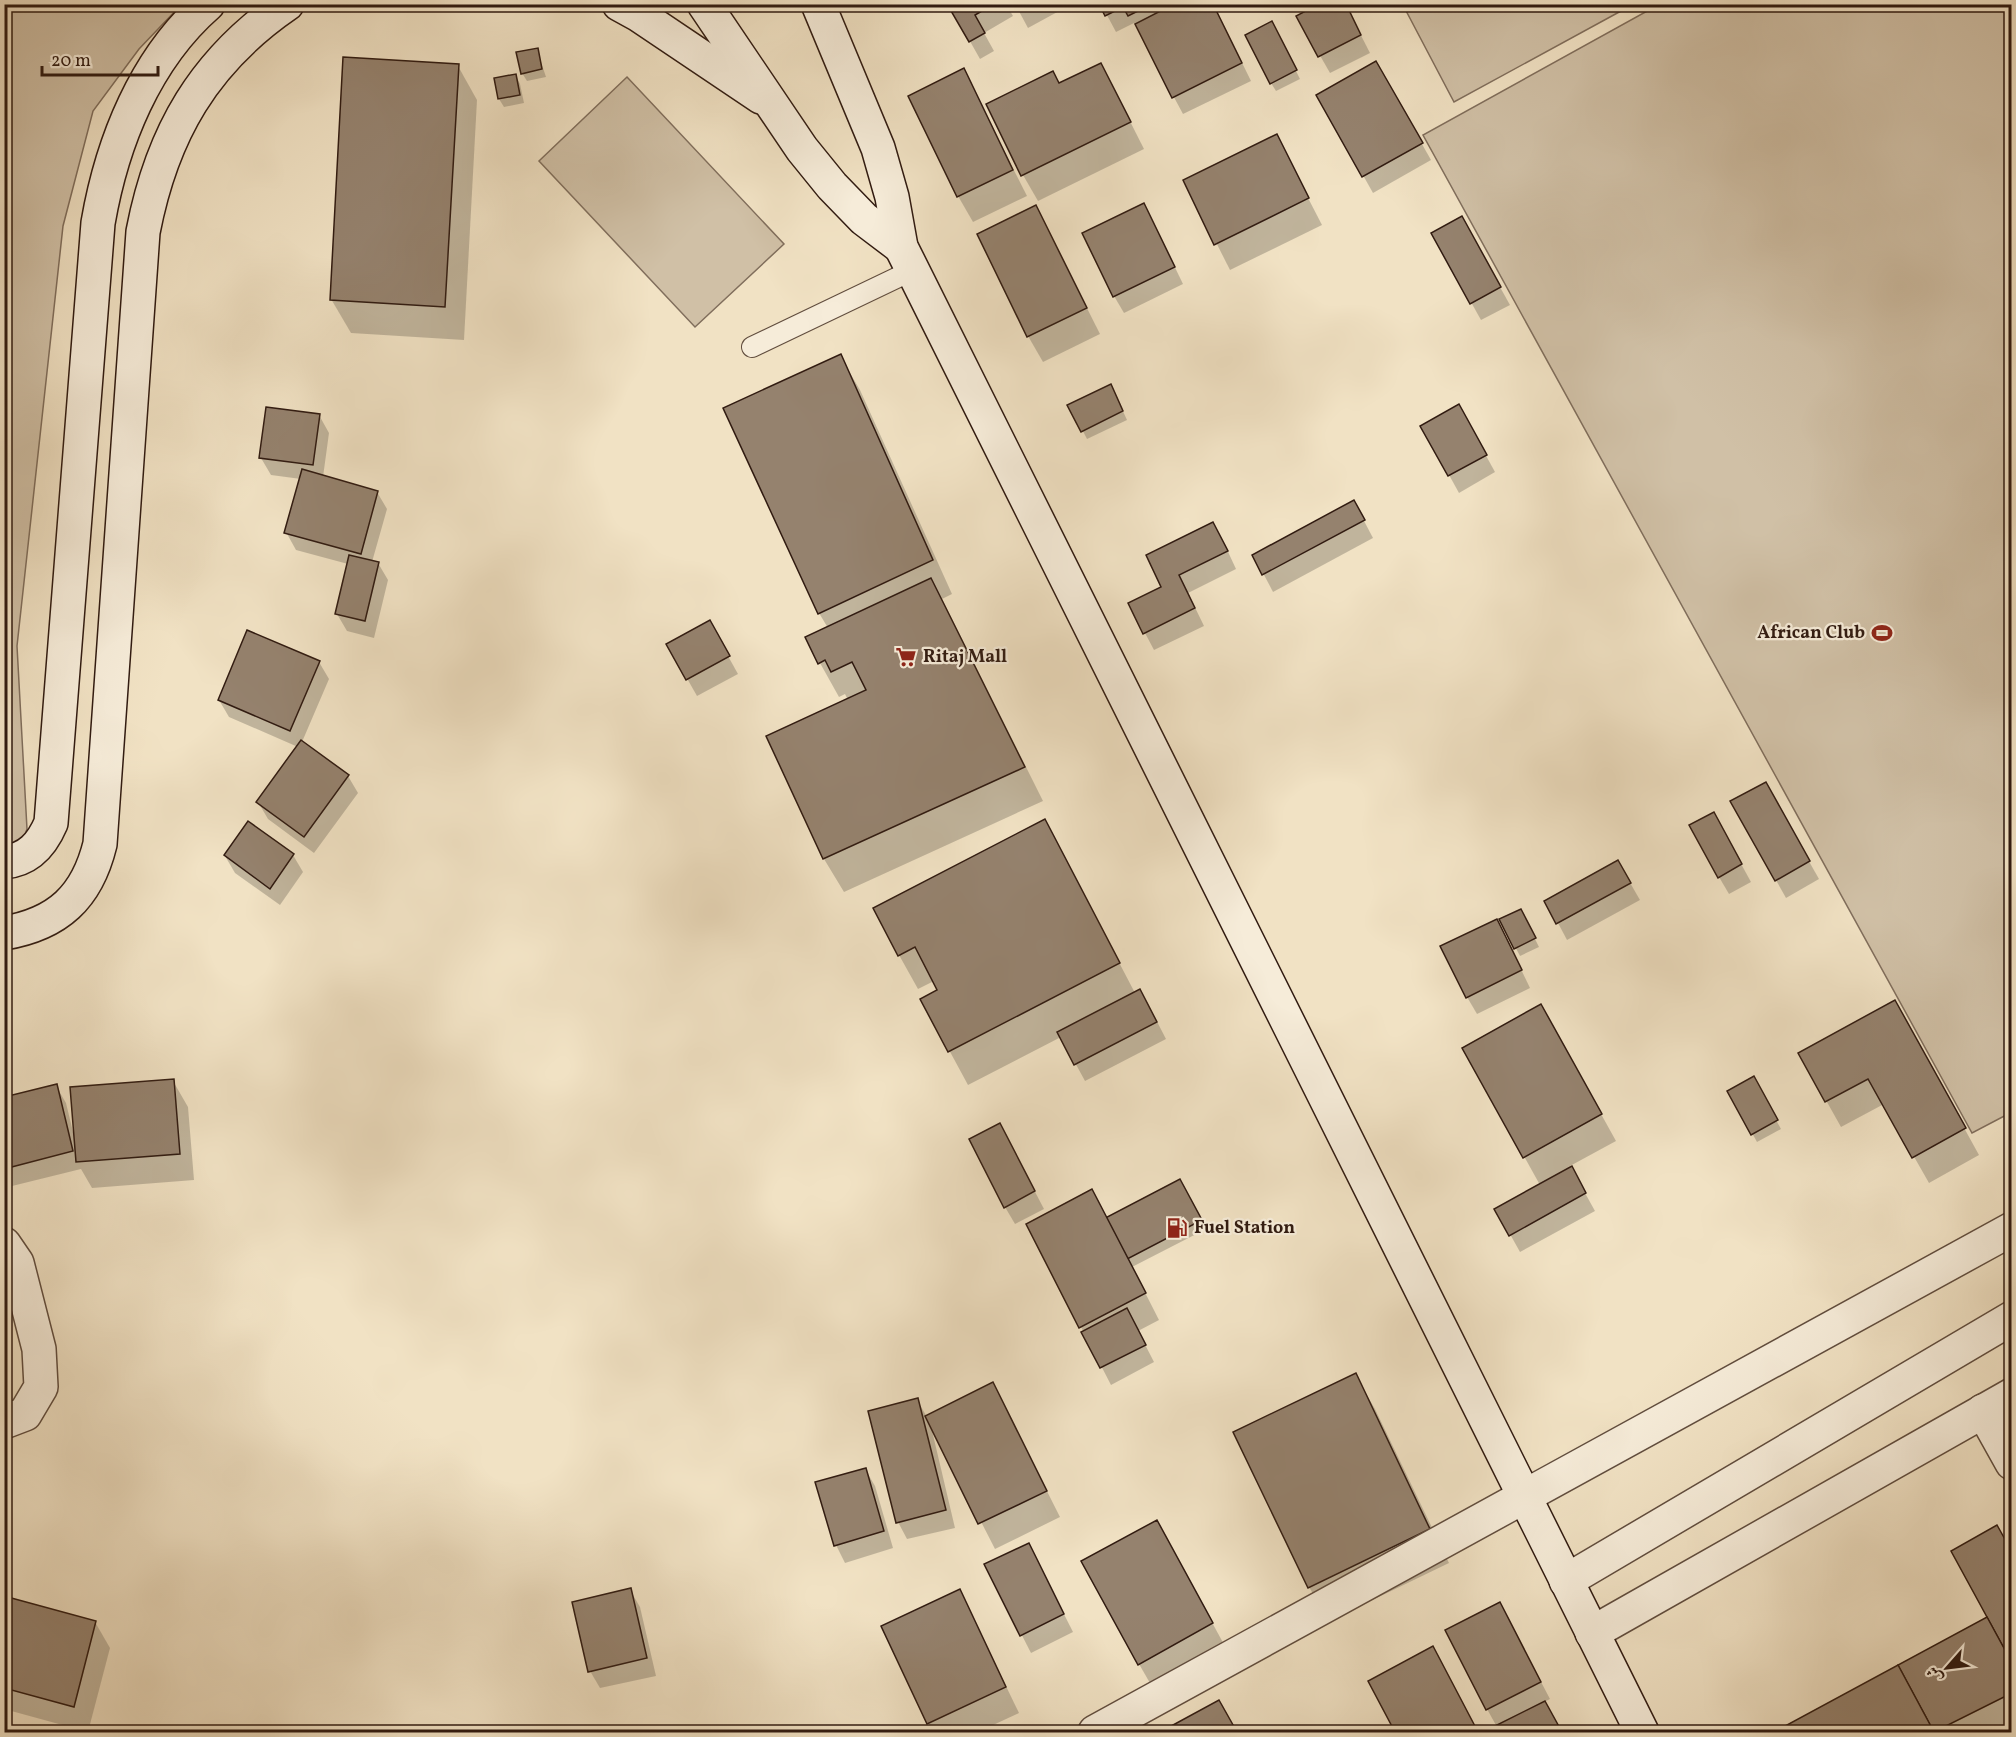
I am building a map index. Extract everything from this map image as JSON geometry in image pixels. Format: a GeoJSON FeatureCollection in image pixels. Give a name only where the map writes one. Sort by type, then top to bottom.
{"type":"FeatureCollection","features":[{"type":"Feature","properties":{"kind":"main road"},"geometry":{"type":"LineString","coordinates":[[4,862],[22,858],[35,850],[51,823],[98,223],[105,183],[129,117],[153,72],[176,40],[208,4]]}},
{"type":"Feature","properties":{"kind":"main road"},"geometry":{"type":"LineString","coordinates":[[4,933],[48,921],[67,907],[83,888],[94,867],[100,844],[143,232],[151,192],[164,152],[182,115],[205,80],[232,48],[262,21],[288,4]]}},
{"type":"Feature","properties":{"kind":"main road"},"geometry":{"type":"LineString","coordinates":[[620,4],[777,108]]}},
{"type":"Feature","properties":{"kind":"main road"},"geometry":{"type":"LineString","coordinates":[[704,4],[777,108],[802,149],[832,186],[907,259]]}},
{"type":"Feature","properties":{"kind":"main road"},"geometry":{"type":"LineString","coordinates":[[824,11],[878,148],[907,259],[1642,1732]]}},
{"type":"Feature","properties":{"kind":"main road"},"geometry":{"type":"LineString","coordinates":[[1095,1732],[2012,1228]]}},
{"type":"Feature","properties":{"kind":"main road"},"geometry":{"type":"LineString","coordinates":[[4,1244],[17,1263],[39,1349],[41,1387],[25,1414],[4,1422]]}},
{"type":"Feature","properties":{"kind":"main road"},"geometry":{"type":"LineString","coordinates":[[1566,1581],[2012,1318]]}},
{"type":"Feature","properties":{"kind":"main road"},"geometry":{"type":"LineString","coordinates":[[1592,1633],[2012,1395]]}},
{"type":"Feature","properties":{"kind":"main road"},"geometry":{"type":"LineString","coordinates":[[1983,1411],[2012,1464]]}},
{"type":"Feature","properties":{"kind":"lane"},"geometry":{"type":"LineString","coordinates":[[752,346],[907,259]]}},
{"type":"Feature","properties":{"kind":"shaded area"},"geometry":{"type":"Polygon","coordinates":[[[5,5],[181,5],[139,49],[93,111],[63,226],[17,646],[27,829],[20,847],[5,854],[5,5]]]}},
{"type":"Feature","properties":{"kind":"shaded area"},"geometry":{"type":"Polygon","coordinates":[[[1403,5],[1632,5],[1454,102],[1403,5]]]}},
{"type":"Feature","properties":{"kind":"shaded area","name":"African Club"},"geometry":{"type":"Polygon","coordinates":[[[1658,5],[2011,5],[2012,1112],[1972,1133],[1423,135],[1658,5]]]}},
{"type":"Feature","properties":{"kind":"shaded area"},"geometry":{"type":"Polygon","coordinates":[[[627,77],[784,244],[695,327],[539,161],[627,77]]]}},
{"type":"Feature","properties":{"kind":"building"},"geometry":{"type":"Polygon","coordinates":[[[947,4],[994,4],[975,15],[985,33],[969,42],[947,4]]]}},
{"type":"Feature","properties":{"kind":"building"},"geometry":{"type":"Polygon","coordinates":[[[1099,4],[1152,4],[1128,16],[1123,7],[1105,16],[1099,4]]]}},
{"type":"Feature","properties":{"kind":"building"},"geometry":{"type":"Polygon","coordinates":[[[1174,4],[1213,4],[1242,63],[1172,98],[1135,24],[1174,4]]]}},
{"type":"Feature","properties":{"kind":"building"},"geometry":{"type":"Polygon","coordinates":[[[1319,4],[1346,4],[1361,35],[1318,57],[1296,16],[1319,4]]]}},
{"type":"Feature","properties":{"kind":"building"},"geometry":{"type":"Polygon","coordinates":[[[1272,21],[1297,70],[1270,84],[1245,35],[1272,21]]]}},
{"type":"Feature","properties":{"kind":"building"},"geometry":{"type":"Polygon","coordinates":[[[538,48],[542,69],[521,74],[516,52],[538,48]]]}},
{"type":"Feature","properties":{"kind":"building"},"geometry":{"type":"Polygon","coordinates":[[[343,57],[459,64],[445,307],[330,300],[343,57]]]}},
{"type":"Feature","properties":{"kind":"building"},"geometry":{"type":"Polygon","coordinates":[[[1376,61],[1423,143],[1362,177],[1316,95],[1376,61]]]}},
{"type":"Feature","properties":{"kind":"building"},"geometry":{"type":"Polygon","coordinates":[[[1101,63],[1131,122],[1021,176],[986,104],[1053,71],[1059,83],[1101,63]]]}},
{"type":"Feature","properties":{"kind":"building"},"geometry":{"type":"Polygon","coordinates":[[[964,68],[1013,170],[957,197],[908,96],[964,68]]]}},
{"type":"Feature","properties":{"kind":"building"},"geometry":{"type":"Polygon","coordinates":[[[516,74],[520,95],[498,99],[494,78],[516,74]]]}},
{"type":"Feature","properties":{"kind":"building"},"geometry":{"type":"Polygon","coordinates":[[[1277,134],[1309,198],[1214,245],[1183,180],[1277,134]]]}},
{"type":"Feature","properties":{"kind":"building"},"geometry":{"type":"Polygon","coordinates":[[[1144,203],[1175,267],[1113,297],[1082,233],[1144,203]]]}},
{"type":"Feature","properties":{"kind":"building"},"geometry":{"type":"Polygon","coordinates":[[[1036,205],[1087,308],[1027,337],[977,234],[1036,205]]]}},
{"type":"Feature","properties":{"kind":"building"},"geometry":{"type":"Polygon","coordinates":[[[1462,216],[1501,287],[1470,304],[1431,233],[1462,216]]]}},
{"type":"Feature","properties":{"kind":"building"},"geometry":{"type":"Polygon","coordinates":[[[841,354],[933,560],[818,614],[723,408],[841,354]]]}},
{"type":"Feature","properties":{"kind":"building"},"geometry":{"type":"Polygon","coordinates":[[[1111,384],[1123,411],[1081,432],[1067,405],[1111,384]]]}},
{"type":"Feature","properties":{"kind":"building"},"geometry":{"type":"Polygon","coordinates":[[[1459,404],[1487,455],[1448,476],[1420,426],[1459,404]]]}},
{"type":"Feature","properties":{"kind":"building"},"geometry":{"type":"Polygon","coordinates":[[[266,407],[320,414],[313,465],[259,458],[266,407]]]}},
{"type":"Feature","properties":{"kind":"building"},"geometry":{"type":"Polygon","coordinates":[[[302,469],[378,491],[361,554],[284,533],[302,469]]]}},
{"type":"Feature","properties":{"kind":"building"},"geometry":{"type":"Polygon","coordinates":[[[1354,500],[1365,520],[1262,575],[1252,555],[1354,500]]]}},
{"type":"Feature","properties":{"kind":"building"},"geometry":{"type":"Polygon","coordinates":[[[1213,522],[1228,551],[1179,575],[1195,608],[1143,634],[1128,603],[1161,587],[1146,555],[1213,522]]]}},
{"type":"Feature","properties":{"kind":"building"},"geometry":{"type":"Polygon","coordinates":[[[349,555],[379,562],[365,621],[335,614],[349,555]]]}},
{"type":"Feature","properties":{"kind":"building"},"geometry":{"type":"Polygon","coordinates":[[[931,578],[1025,767],[823,859],[766,736],[866,690],[852,662],[831,672],[825,660],[818,664],[805,637],[931,578]]]}},
{"type":"Feature","properties":{"kind":"building"},"geometry":{"type":"Polygon","coordinates":[[[710,620],[730,656],[686,680],[666,644],[710,620]]]}},
{"type":"Feature","properties":{"kind":"building"},"geometry":{"type":"Polygon","coordinates":[[[247,630],[320,661],[290,731],[218,700],[247,630]]]}},
{"type":"Feature","properties":{"kind":"building"},"geometry":{"type":"Polygon","coordinates":[[[301,740],[349,775],[304,837],[256,802],[301,740]]]}},
{"type":"Feature","properties":{"kind":"building"},"geometry":{"type":"Polygon","coordinates":[[[1766,782],[1810,861],[1775,881],[1730,801],[1766,782]]]}},
{"type":"Feature","properties":{"kind":"building"},"geometry":{"type":"Polygon","coordinates":[[[1714,812],[1742,864],[1718,878],[1689,825],[1714,812]]]}},
{"type":"Feature","properties":{"kind":"building"},"geometry":{"type":"Polygon","coordinates":[[[1045,819],[1120,963],[948,1052],[920,999],[937,990],[915,947],[898,956],[873,908],[1045,819]]]}},
{"type":"Feature","properties":{"kind":"building"},"geometry":{"type":"Polygon","coordinates":[[[248,821],[294,854],[270,889],[224,855],[248,821]]]}},
{"type":"Feature","properties":{"kind":"building"},"geometry":{"type":"Polygon","coordinates":[[[1618,860],[1631,883],[1556,924],[1544,901],[1618,860]]]}},
{"type":"Feature","properties":{"kind":"building"},"geometry":{"type":"Polygon","coordinates":[[[1521,909],[1536,938],[1514,949],[1499,919],[1521,909]]]}},
{"type":"Feature","properties":{"kind":"building"},"geometry":{"type":"Polygon","coordinates":[[[1497,919],[1522,970],[1466,998],[1440,946],[1497,919]]]}},
{"type":"Feature","properties":{"kind":"building"},"geometry":{"type":"Polygon","coordinates":[[[1140,989],[1157,1022],[1074,1065],[1057,1032],[1140,989]]]}},
{"type":"Feature","properties":{"kind":"building"},"geometry":{"type":"Polygon","coordinates":[[[1895,1000],[1966,1128],[1912,1158],[1868,1079],[1825,1102],[1798,1053],[1895,1000]]]}},
{"type":"Feature","properties":{"kind":"building"},"geometry":{"type":"Polygon","coordinates":[[[1541,1004],[1602,1114],[1523,1158],[1462,1048],[1541,1004]]]}},
{"type":"Feature","properties":{"kind":"building"},"geometry":{"type":"Polygon","coordinates":[[[1754,1076],[1778,1120],[1751,1135],[1727,1091],[1754,1076]]]}},
{"type":"Feature","properties":{"kind":"building"},"geometry":{"type":"Polygon","coordinates":[[[174,1079],[180,1154],[76,1162],[70,1087],[174,1079]]]}},
{"type":"Feature","properties":{"kind":"building"},"geometry":{"type":"Polygon","coordinates":[[[57,1084],[73,1151],[4,1169],[4,1097],[57,1084]]]}},
{"type":"Feature","properties":{"kind":"building"},"geometry":{"type":"Polygon","coordinates":[[[1000,1123],[1035,1191],[1004,1208],[969,1139],[1000,1123]]]}},
{"type":"Feature","properties":{"kind":"building"},"geometry":{"type":"Polygon","coordinates":[[[1572,1166],[1586,1193],[1509,1236],[1494,1209],[1572,1166]]]}},
{"type":"Feature","properties":{"kind":"building"},"geometry":{"type":"Polygon","coordinates":[[[1180,1179],[1202,1220],[1110,1268],[1088,1227],[1180,1179]]]}},
{"type":"Feature","properties":{"kind":"building"},"geometry":{"type":"Polygon","coordinates":[[[1092,1189],[1146,1293],[1079,1328],[1026,1224],[1092,1189]]]}},
{"type":"Feature","properties":{"kind":"building"},"geometry":{"type":"Polygon","coordinates":[[[1127,1308],[1146,1345],[1100,1368],[1081,1332],[1127,1308]]]}},
{"type":"Feature","properties":{"kind":"building"},"geometry":{"type":"Polygon","coordinates":[[[1356,1373],[1430,1529],[1308,1588],[1233,1432],[1356,1373]]]}},
{"type":"Feature","properties":{"kind":"building"},"geometry":{"type":"Polygon","coordinates":[[[993,1382],[1047,1491],[978,1524],[925,1416],[993,1382]]]}},
{"type":"Feature","properties":{"kind":"building"},"geometry":{"type":"Polygon","coordinates":[[[918,1398],[946,1510],[896,1523],[868,1411],[918,1398]]]}},
{"type":"Feature","properties":{"kind":"building"},"geometry":{"type":"Polygon","coordinates":[[[866,1468],[884,1531],[834,1546],[815,1482],[866,1468]]]}},
{"type":"Feature","properties":{"kind":"building"},"geometry":{"type":"Polygon","coordinates":[[[1157,1520],[1213,1623],[1138,1665],[1081,1561],[1157,1520]]]}},
{"type":"Feature","properties":{"kind":"building"},"geometry":{"type":"Polygon","coordinates":[[[1997,1525],[2012,1552],[2012,1663],[1951,1551],[1997,1525]]]}},
{"type":"Feature","properties":{"kind":"building"},"geometry":{"type":"Polygon","coordinates":[[[1029,1543],[1064,1614],[1020,1636],[984,1564],[1029,1543]]]}},
{"type":"Feature","properties":{"kind":"building"},"geometry":{"type":"Polygon","coordinates":[[[631,1588],[647,1658],[588,1672],[572,1602],[631,1588]]]}},
{"type":"Feature","properties":{"kind":"building"},"geometry":{"type":"Polygon","coordinates":[[[960,1589],[1006,1687],[927,1724],[881,1626],[960,1589]]]}},
{"type":"Feature","properties":{"kind":"building"},"geometry":{"type":"Polygon","coordinates":[[[4,1596],[96,1621],[74,1707],[4,1688],[4,1596]]]}},
{"type":"Feature","properties":{"kind":"building"},"geometry":{"type":"Polygon","coordinates":[[[1500,1602],[1541,1682],[1486,1710],[1445,1630],[1500,1602]]]}},
{"type":"Feature","properties":{"kind":"building"},"geometry":{"type":"Polygon","coordinates":[[[1987,1617],[2012,1663],[2012,1693],[1934,1732],[1898,1665],[1987,1617]]]}},
{"type":"Feature","properties":{"kind":"building"},"geometry":{"type":"Polygon","coordinates":[[[1433,1646],[1477,1730],[1471,1732],[1395,1732],[1368,1681],[1433,1646]]]}},
{"type":"Feature","properties":{"kind":"building"},"geometry":{"type":"Polygon","coordinates":[[[1898,1665],[1934,1732],[1774,1732],[1898,1665]]]}},
{"type":"Feature","properties":{"kind":"building"},"geometry":{"type":"Polygon","coordinates":[[[1219,1700],[1237,1732],[1162,1731],[1219,1700]]]}},
{"type":"Feature","properties":{"kind":"building"},"geometry":{"type":"Polygon","coordinates":[[[1545,1701],[1562,1732],[1483,1732],[1545,1701]]]}},
{"type":"Feature","properties":{"kind":"place","name":"African Club"},"geometry":{"type":"Point","coordinates":[1882,633]}},
{"type":"Feature","properties":{"kind":"place","name":"Ritaj Mall"},"geometry":{"type":"Point","coordinates":[906,657]}},
{"type":"Feature","properties":{"kind":"place","name":"Fuel Station"},"geometry":{"type":"Point","coordinates":[1177,1228]}}]}
